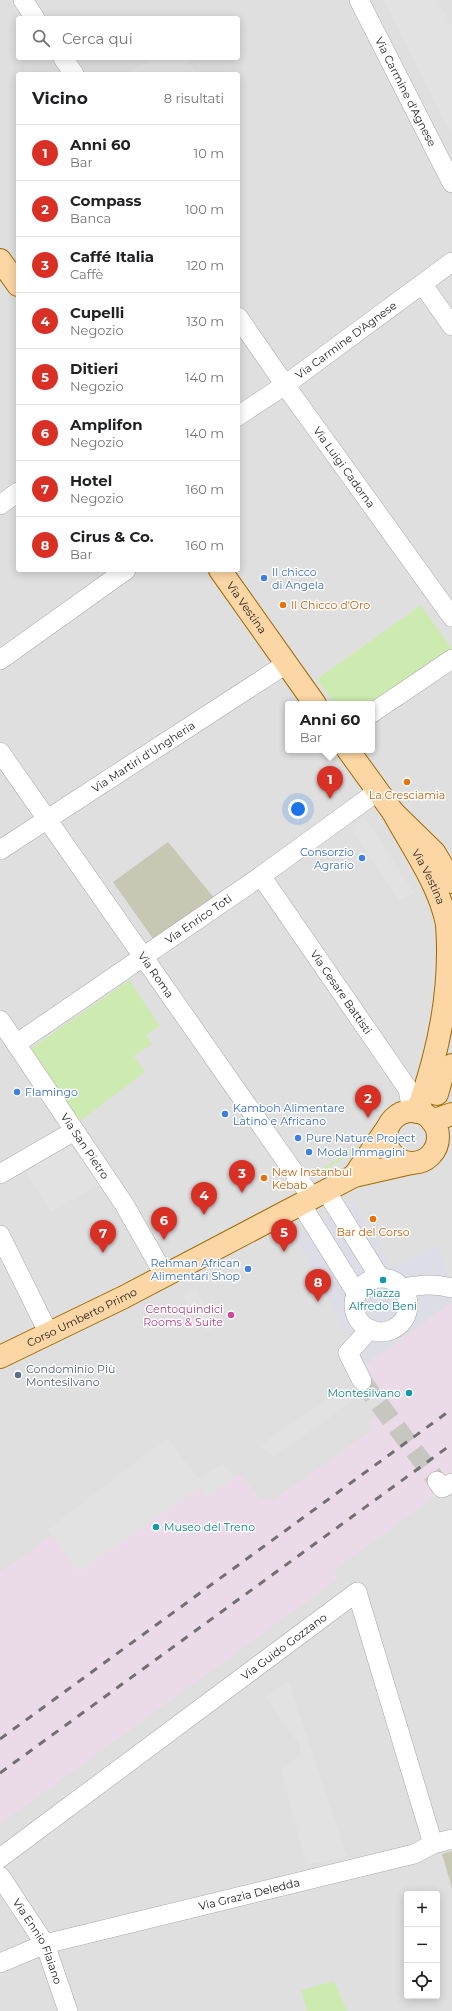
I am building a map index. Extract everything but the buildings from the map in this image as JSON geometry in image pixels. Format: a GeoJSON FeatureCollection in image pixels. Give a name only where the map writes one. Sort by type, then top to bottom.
{"type":"FeatureCollection","features":[{"type":"Feature","properties":{"kind":"main road"},"geometry":{"type":"LineString","coordinates":[[0,260],[16,282]]}},
{"type":"Feature","properties":{"kind":"main road","name":"Via Vestina"},"geometry":{"type":"LineString","coordinates":[[221,572],[313,701]]}},
{"type":"Feature","properties":{"kind":"main road","name":"Via Vestina"},"geometry":{"type":"LineString","coordinates":[[350,753],[393,812],[430,879],[447,924],[450,949],[450,982],[445,1023],[433,1068],[429,1115]]}},
{"type":"Feature","properties":{"kind":"main road","name":"Via Vestina"},"geometry":{"type":"LineString","coordinates":[[393,812],[434,852],[452,882]]}},
{"type":"Feature","properties":{"kind":"main road"},"geometry":{"type":"LineString","coordinates":[[432,1154],[438,1140],[438,1132],[429,1115],[443,1074],[452,1065]]}},
{"type":"Feature","properties":{"kind":"main road"},"geometry":{"type":"LineString","coordinates":[[452,1079],[452,1094]]}},
{"type":"Feature","properties":{"kind":"main road"},"geometry":{"type":"LineString","coordinates":[[429,1115],[399,1114],[388,1127],[386,1140],[390,1152],[399,1160],[411,1163],[423,1161],[432,1154],[452,1143]]}},
{"type":"Feature","properties":{"kind":"main road","name":"Corso Umberto Primo"},"geometry":{"type":"LineString","coordinates":[[354,1176],[388,1127]]}},
{"type":"Feature","properties":{"kind":"main road","name":"Corso Umberto Primo"},"geometry":{"type":"LineString","coordinates":[[0,1357],[164,1276],[354,1176],[411,1163]]}},
{"type":"Feature","properties":{"kind":"street"},"geometry":{"type":"LineString","coordinates":[[23,0],[35,16]]}},
{"type":"Feature","properties":{"kind":"street","name":"Via Carmine d'Agnese"},"geometry":{"type":"LineString","coordinates":[[359,0],[452,183]]}},
{"type":"Feature","properties":{"kind":"street"},"geometry":{"type":"LineString","coordinates":[[64,60],[73,72]]}},
{"type":"Feature","properties":{"kind":"street","name":"Via Carmine D'Agnese"},"geometry":{"type":"LineString","coordinates":[[240,415],[285,385],[423,285],[452,262]]}},
{"type":"Feature","properties":{"kind":"street"},"geometry":{"type":"LineString","coordinates":[[423,285],[452,326]]}},
{"type":"Feature","properties":{"kind":"street","name":"Via Luigi Cadorna"},"geometry":{"type":"LineString","coordinates":[[240,320],[452,617]]}},
{"type":"Feature","properties":{"kind":"street"},"geometry":{"type":"LineString","coordinates":[[0,505],[16,493]]}},
{"type":"Feature","properties":{"kind":"street"},"geometry":{"type":"LineString","coordinates":[[0,660],[123,572]]}},
{"type":"Feature","properties":{"kind":"street"},"geometry":{"type":"LineString","coordinates":[[375,712],[452,659]]}},
{"type":"Feature","properties":{"kind":"street","name":"Via Martiri d'Ungheria"},"geometry":{"type":"LineString","coordinates":[[0,850],[49,820],[286,664]]}},
{"type":"Feature","properties":{"kind":"street","name":"Via Roma"},"geometry":{"type":"LineString","coordinates":[[0,752],[313,1198]]}},
{"type":"Feature","properties":{"kind":"street","name":"Via Enrico Toti"},"geometry":{"type":"LineString","coordinates":[[16,1044],[144,958],[261,876],[378,791]]}},
{"type":"Feature","properties":{"kind":"street","name":"Via Cesare Battisti"},"geometry":{"type":"LineString","coordinates":[[261,876],[408,1089],[429,1115]]}},
{"type":"Feature","properties":{"kind":"street","name":"Via San Pietro"},"geometry":{"type":"LineString","coordinates":[[0,1020],[74,1132],[124,1204],[164,1276]]}},
{"type":"Feature","properties":{"kind":"street"},"geometry":{"type":"LineString","coordinates":[[7,1171],[74,1132]]}},
{"type":"Feature","properties":{"kind":"street"},"geometry":{"type":"LineString","coordinates":[[313,1198],[380,1278]]}},
{"type":"Feature","properties":{"kind":"street"},"geometry":{"type":"LineString","coordinates":[[313,1198],[357,1294]]}},
{"type":"Feature","properties":{"kind":"street"},"geometry":{"type":"LineString","coordinates":[[0,1235],[49,1334]]}},
{"type":"Feature","properties":{"kind":"street"},"geometry":{"type":"LineString","coordinates":[[380,1278],[394,1281],[403,1288],[409,1304],[408,1312],[404,1320],[392,1330],[385,1332],[370,1329],[358,1318],[354,1302],[357,1294],[366,1283],[380,1278]]}},
{"type":"Feature","properties":{"kind":"street"},"geometry":{"type":"LineString","coordinates":[[403,1288],[427,1284],[438,1284],[452,1288]]}},
{"type":"Feature","properties":{"kind":"street"},"geometry":{"type":"LineString","coordinates":[[362,1381],[348,1353],[370,1329]]}},
{"type":"Feature","properties":{"kind":"street","name":"Via Guido Gozzano"},"geometry":{"type":"LineString","coordinates":[[0,1858],[357,1592],[433,1844]]}},
{"type":"Feature","properties":{"kind":"street","name":"Via Grazia Deledda"},"geometry":{"type":"LineString","coordinates":[[0,1963],[45,1944],[414,1854],[433,1844],[452,1839]]}},
{"type":"Feature","properties":{"kind":"street","name":"Via Ennio Flaiano"},"geometry":{"type":"LineString","coordinates":[[0,1876],[45,1944],[68,2011]]}},
{"type":"Feature","properties":{"kind":"shaded area"},"geometry":{"type":"Polygon","coordinates":[[[0,0],[452,0],[452,2011],[0,2011],[0,0]]]}},
{"type":"Feature","properties":{"kind":"shaded area"},"geometry":{"type":"Polygon","coordinates":[[[384,0],[438,0],[452,28],[452,136],[384,0]]]}},
{"type":"Feature","properties":{"kind":"shaded area"},"geometry":{"type":"Polygon","coordinates":[[[151,60],[188,60],[195,72],[130,72],[151,60]]]}},
{"type":"Feature","properties":{"kind":"shaded area"},"geometry":{"type":"Polygon","coordinates":[[[364,817],[414,893],[399,900],[350,828],[364,817]]]}},
{"type":"Feature","properties":{"kind":"shaded area"},"geometry":{"type":"Polygon","coordinates":[[[168,842],[215,899],[156,943],[113,882],[168,842]]]}},
{"type":"Feature","properties":{"kind":"shaded area"},"geometry":{"type":"Polygon","coordinates":[[[74,1137],[104,1182],[51,1212],[23,1167],[74,1137]]]}},
{"type":"Feature","properties":{"kind":"shaded area","name":"Piazza Alfredo Beni"},"geometry":{"type":"Polygon","coordinates":[[[355,1202],[391,1268],[438,1245],[452,1291],[452,1300],[364,1364],[294,1236],[355,1202]]]}},
{"type":"Feature","properties":{"kind":"shaded area"},"geometry":{"type":"Polygon","coordinates":[[[197,1289],[215,1327],[206,1332],[183,1295],[197,1289]]]}},
{"type":"Feature","properties":{"kind":"shaded area"},"geometry":{"type":"Polygon","coordinates":[[[452,1303],[452,1483],[333,1571],[339,1578],[0,1824],[0,1573],[52,1535],[78,1571],[198,1488],[206,1498],[239,1473],[261,1499],[275,1499],[374,1429],[369,1422],[391,1405],[364,1367],[452,1303]]]}},
{"type":"Feature","properties":{"kind":"shaded area"},"geometry":{"type":"Polygon","coordinates":[[[333,1395],[354,1401],[273,1456],[259,1446],[333,1395]]]}},
{"type":"Feature","properties":{"kind":"shaded area"},"geometry":{"type":"Polygon","coordinates":[[[167,1438],[198,1478],[224,1464],[234,1477],[206,1498],[198,1488],[78,1572],[48,1529],[167,1438]]]}},
{"type":"Feature","properties":{"kind":"shaded area"},"geometry":{"type":"Polygon","coordinates":[[[289,1681],[347,1856],[306,1865],[281,1769],[301,1755],[299,1744],[266,1697],[289,1681]]]}},
{"type":"Feature","properties":{"kind":"shaded area"},"geometry":{"type":"Polygon","coordinates":[[[452,1851],[452,1888],[442,1854],[452,1851]]]}},
{"type":"Feature","properties":{"kind":"green space"},"geometry":{"type":"Polygon","coordinates":[[[421,605],[452,649],[452,652],[375,702],[333,701],[317,679],[421,605]]]}},
{"type":"Feature","properties":{"kind":"green space"},"geometry":{"type":"Polygon","coordinates":[[[129,980],[160,1026],[146,1035],[152,1044],[134,1056],[145,1072],[76,1124],[29,1050],[129,980]]]}},
{"type":"Feature","properties":{"kind":"green space"},"geometry":{"type":"Polygon","coordinates":[[[362,1144],[364,1146],[319,1174],[317,1172],[362,1144]]]}},
{"type":"Feature","properties":{"kind":"green space"},"geometry":{"type":"Polygon","coordinates":[[[334,1981],[347,2011],[307,2011],[301,1990],[334,1981]]]}},
{"type":"Feature","properties":{"kind":"tunnel"},"geometry":{"type":"LineString","coordinates":[[362,1381],[437,1481]]}},
{"type":"Feature","properties":{"kind":"railway"},"geometry":{"type":"LineString","coordinates":[[0,1739],[452,1409]]}},
{"type":"Feature","properties":{"kind":"railway"},"geometry":{"type":"LineString","coordinates":[[0,1773],[452,1444]]}},
{"type":"Feature","properties":{"kind":"place","name":"Il chicco di Angela"},"geometry":{"type":"Point","coordinates":[264,578]}},
{"type":"Feature","properties":{"kind":"place","name":"Il Chicco d'Oro"},"geometry":{"type":"Point","coordinates":[283,605]}},
{"type":"Feature","properties":{"kind":"place","name":"La Cresciamia"},"geometry":{"type":"Point","coordinates":[407,782]}},
{"type":"Feature","properties":{"kind":"place","name":"Anni 60"},"geometry":{"type":"Point","coordinates":[330,799]}},
{"type":"Feature","properties":{"kind":"place","name":"Consorzio Agrario"},"geometry":{"type":"Point","coordinates":[362,858]}},
{"type":"Feature","properties":{"kind":"place","name":"Flamingo"},"geometry":{"type":"Point","coordinates":[17,1092]}},
{"type":"Feature","properties":{"kind":"place","name":"Kamboh Alimentare Latino e Africano"},"geometry":{"type":"Point","coordinates":[225,1114]}},
{"type":"Feature","properties":{"kind":"place","name":"Compass"},"geometry":{"type":"Point","coordinates":[368,1118]}},
{"type":"Feature","properties":{"kind":"place","name":"Pure Nature Project"},"geometry":{"type":"Point","coordinates":[298,1138]}},
{"type":"Feature","properties":{"kind":"place","name":"Moda Immagini"},"geometry":{"type":"Point","coordinates":[309,1152]}},
{"type":"Feature","properties":{"kind":"place","name":"New Instanbul Kebab"},"geometry":{"type":"Point","coordinates":[264,1178]}},
{"type":"Feature","properties":{"kind":"place","name":"Caffé Italia"},"geometry":{"type":"Point","coordinates":[242,1193]}},
{"type":"Feature","properties":{"kind":"place","name":"Cupelli"},"geometry":{"type":"Point","coordinates":[204,1215]}},
{"type":"Feature","properties":{"kind":"place","name":"Bar del Corso"},"geometry":{"type":"Point","coordinates":[373,1219]}},
{"type":"Feature","properties":{"kind":"place","name":"Amplifon"},"geometry":{"type":"Point","coordinates":[164,1240]}},
{"type":"Feature","properties":{"kind":"place","name":"Ditieri"},"geometry":{"type":"Point","coordinates":[284,1252]}},
{"type":"Feature","properties":{"kind":"place","name":"Hotel"},"geometry":{"type":"Point","coordinates":[103,1253]}},
{"type":"Feature","properties":{"kind":"place","name":"Rehman African Alimentari Shop"},"geometry":{"type":"Point","coordinates":[248,1269]}},
{"type":"Feature","properties":{"kind":"place","name":"Piazza Alfredo Beni"},"geometry":{"type":"Point","coordinates":[383,1280]}},
{"type":"Feature","properties":{"kind":"place","name":"Cirus & Co."},"geometry":{"type":"Point","coordinates":[318,1302]}},
{"type":"Feature","properties":{"kind":"place","name":"Centoquindici Rooms & Suite"},"geometry":{"type":"Point","coordinates":[231,1315]}},
{"type":"Feature","properties":{"kind":"place","name":"Condominio Più Montesilvano"},"geometry":{"type":"Point","coordinates":[18,1375]}},
{"type":"Feature","properties":{"kind":"place","name":"Montesilvano"},"geometry":{"type":"Point","coordinates":[409,1393]}},
{"type":"Feature","properties":{"kind":"place","name":"Museo del Treno"},"geometry":{"type":"Point","coordinates":[156,1527]}}]}
